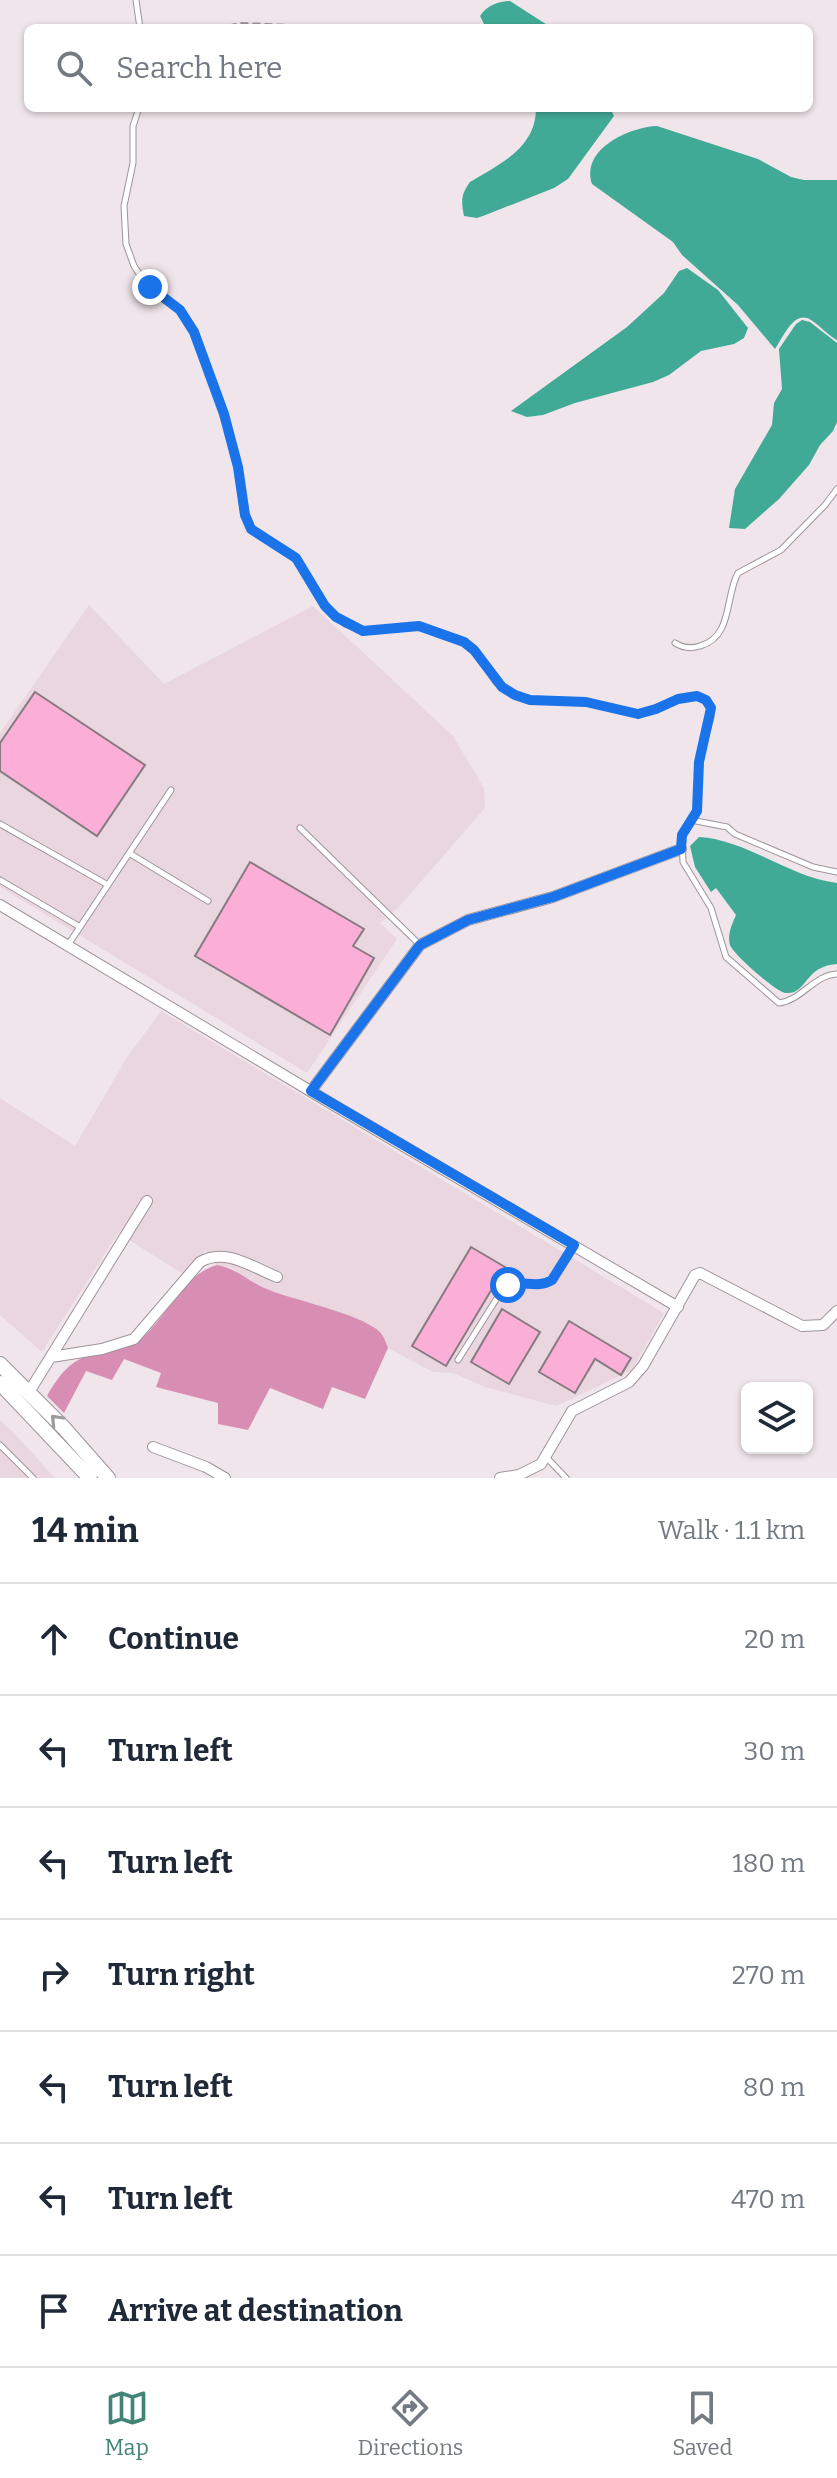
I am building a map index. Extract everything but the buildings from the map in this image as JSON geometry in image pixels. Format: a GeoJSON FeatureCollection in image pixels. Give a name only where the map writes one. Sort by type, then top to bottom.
{"type":"FeatureCollection","features":[{"type":"Feature","properties":{"kind":"main road"},"geometry":{"type":"LineString","coordinates":[[0,1364],[108,1478]]}},
{"type":"Feature","properties":{"kind":"main road"},"geometry":{"type":"LineString","coordinates":[[0,1383],[90,1478]]}},
{"type":"Feature","properties":{"kind":"street"},"geometry":{"type":"LineString","coordinates":[[311,1091],[420,945],[468,920],[553,897],[681,849]]}},
{"type":"Feature","properties":{"kind":"street"},"geometry":{"type":"LineString","coordinates":[[0,905],[678,1307]]}},
{"type":"Feature","properties":{"kind":"street"},"geometry":{"type":"LineString","coordinates":[[29,1392],[147,1201]]}},
{"type":"Feature","properties":{"kind":"street"},"geometry":{"type":"LineString","coordinates":[[51,1357],[102,1349],[134,1339],[200,1262],[210,1256],[224,1255],[277,1277]]}},
{"type":"Feature","properties":{"kind":"street"},"geometry":{"type":"LineString","coordinates":[[500,1478],[526,1472],[541,1464],[572,1411],[629,1382],[638,1374],[695,1275],[700,1273],[802,1326],[823,1325],[837,1311]]}},
{"type":"Feature","properties":{"kind":"street"},"geometry":{"type":"LineString","coordinates":[[153,1447],[206,1467],[225,1478]]}},
{"type":"Feature","properties":{"kind":"lane"},"geometry":{"type":"LineString","coordinates":[[136,0],[139,24]]}},
{"type":"Feature","properties":{"kind":"lane"},"geometry":{"type":"LineString","coordinates":[[138,112],[133,126],[133,163],[124,206],[126,244],[134,266],[144,281],[180,310],[194,332],[224,414],[238,467],[245,515],[253,532],[296,558],[325,606],[345,624],[363,631],[419,626],[464,642],[474,650],[496,682],[515,695],[530,700],[586,702],[638,714],[688,696],[706,700],[711,708],[711,717],[699,762],[697,811],[682,835],[681,849],[683,862],[711,908],[726,957],[776,1003],[791,1000],[822,978],[837,974]]}},
{"type":"Feature","properties":{"kind":"lane"},"geometry":{"type":"LineString","coordinates":[[675,643],[683,648],[693,648],[706,645],[713,639],[726,621],[738,573],[781,550],[837,489]]}},
{"type":"Feature","properties":{"kind":"lane"},"geometry":{"type":"LineString","coordinates":[[68,945],[171,790]]}},
{"type":"Feature","properties":{"kind":"lane"},"geometry":{"type":"LineString","coordinates":[[691,820],[727,827],[735,834],[803,863],[837,872]]}},
{"type":"Feature","properties":{"kind":"lane"},"geometry":{"type":"LineString","coordinates":[[0,824],[108,885]]}},
{"type":"Feature","properties":{"kind":"lane"},"geometry":{"type":"LineString","coordinates":[[300,828],[420,945]]}},
{"type":"Feature","properties":{"kind":"lane"},"geometry":{"type":"LineString","coordinates":[[129,853],[208,901]]}},
{"type":"Feature","properties":{"kind":"lane"},"geometry":{"type":"LineString","coordinates":[[0,880],[80,927]]}},
{"type":"Feature","properties":{"kind":"lane"},"geometry":{"type":"LineString","coordinates":[[458,1360],[504,1287],[518,1282],[535,1285],[547,1283],[574,1245]]}},
{"type":"Feature","properties":{"kind":"lane"},"geometry":{"type":"LineString","coordinates":[[0,1445],[33,1478]]}},
{"type":"Feature","properties":{"kind":"lane"},"geometry":{"type":"LineString","coordinates":[[546,1456],[566,1478]]}},
{"type":"Feature","properties":{"kind":"path"},"geometry":{"type":"LineString","coordinates":[[235,24],[264,24]]}},
{"type":"Feature","properties":{"kind":"shaded area"},"geometry":{"type":"Polygon","coordinates":[[[510,1],[546,24],[484,24],[480,16],[483,12],[510,1]]]}},
{"type":"Feature","properties":{"kind":"shaded area"},"geometry":{"type":"Polygon","coordinates":[[[535,112],[612,112],[614,116],[568,179],[554,188],[483,216],[464,216],[462,198],[467,186],[514,153],[530,134],[535,112]]]}},
{"type":"Feature","properties":{"kind":"shaded area"},"geometry":{"type":"Polygon","coordinates":[[[657,126],[758,159],[791,177],[837,180],[837,340],[811,320],[799,318],[775,349],[738,305],[682,255],[673,242],[592,184],[590,172],[593,160],[610,142],[634,131],[657,126]]]}},
{"type":"Feature","properties":{"kind":"shaded area"},"geometry":{"type":"Polygon","coordinates":[[[687,268],[718,290],[748,328],[744,338],[734,344],[701,351],[669,375],[653,382],[543,415],[527,417],[511,411],[627,327],[664,293],[679,271],[687,268]]]}},
{"type":"Feature","properties":{"kind":"shaded area"},"geometry":{"type":"Polygon","coordinates":[[[802,320],[810,322],[837,343],[837,422],[809,465],[779,499],[745,529],[729,528],[735,489],[772,425],[774,403],[782,389],[779,349],[802,320]]]}},
{"type":"Feature","properties":{"kind":"shaded area"},"geometry":{"type":"Polygon","coordinates":[[[89,605],[164,684],[313,606],[453,736],[484,788],[485,808],[398,908],[380,923],[397,939],[307,1073],[0,887],[0,733],[89,605]]]}},
{"type":"Feature","properties":{"kind":"shaded area"},"geometry":{"type":"Polygon","coordinates":[[[699,837],[734,845],[802,874],[837,883],[837,964],[818,970],[798,990],[786,993],[747,964],[729,941],[736,915],[716,888],[711,892],[695,867],[690,846],[699,837]]]}},
{"type":"Feature","properties":{"kind":"shaded area"},"geometry":{"type":"Polygon","coordinates":[[[161,1011],[664,1313],[632,1370],[556,1406],[485,1387],[453,1373],[433,1372],[388,1348],[382,1333],[359,1319],[260,1286],[230,1267],[217,1265],[206,1250],[183,1274],[118,1233],[42,1352],[0,1315],[0,1098],[75,1146],[128,1056],[161,1011]]]}},
{"type":"Feature","properties":{"kind":"shaded area"},"geometry":{"type":"Polygon","coordinates":[[[217,1265],[275,1292],[357,1318],[380,1332],[388,1348],[365,1399],[332,1387],[323,1409],[270,1388],[248,1430],[218,1424],[218,1403],[156,1387],[161,1373],[124,1359],[112,1380],[86,1371],[64,1413],[47,1396],[64,1371],[79,1360],[142,1338],[185,1286],[205,1270],[217,1265]]]}},
{"type":"Feature","properties":{"kind":"shaded area"},"geometry":{"type":"Polygon","coordinates":[[[0,1420],[14,1433],[55,1478],[0,1478],[0,1420]]]}},
{"type":"Feature","properties":{"kind":"route"},"geometry":{"type":"LineString","coordinates":[[150,287],[180,310],[194,332],[224,414],[238,467],[245,515],[251,529],[296,558],[325,606],[345,624],[363,631],[419,626],[464,642],[474,650],[496,682],[509,693],[530,700],[586,702],[638,714],[688,696],[697,696],[710,705],[711,717],[699,762],[697,811],[682,835],[681,849],[553,897],[468,920],[420,945],[311,1091],[574,1245],[552,1280],[541,1285],[518,1282],[508,1285]]}}]}
